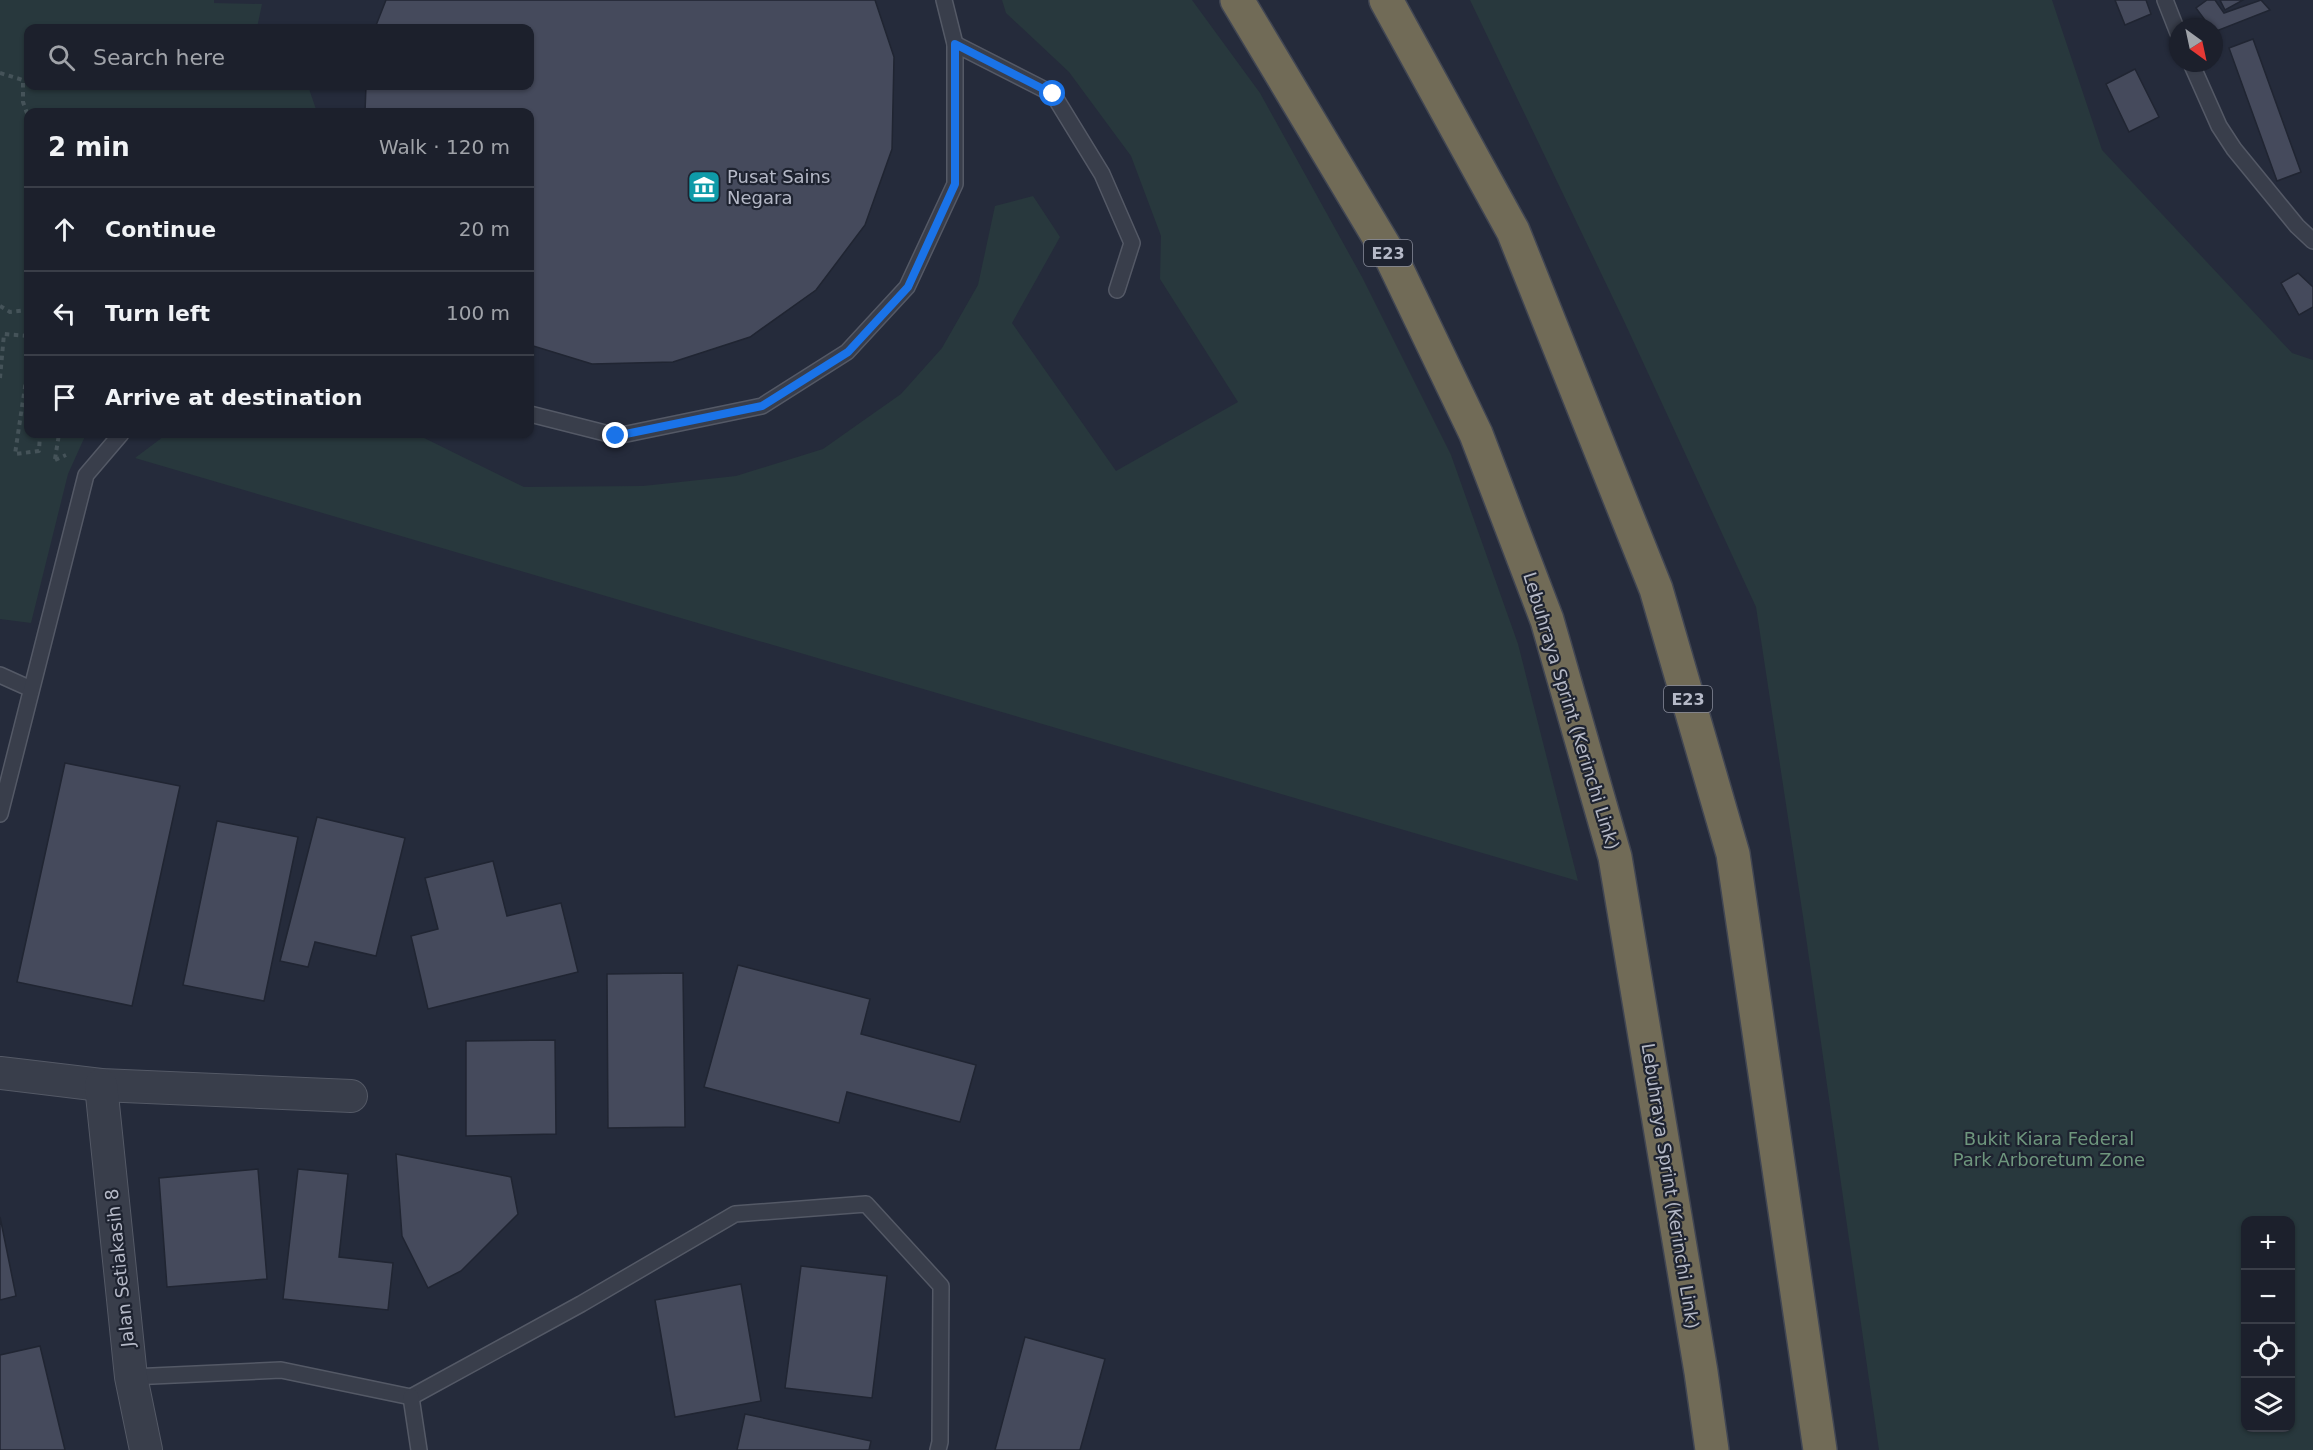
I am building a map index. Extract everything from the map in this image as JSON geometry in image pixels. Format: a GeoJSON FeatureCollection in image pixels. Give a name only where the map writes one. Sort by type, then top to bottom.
{"type":"FeatureCollection","features":[{"type":"Feature","properties":{"kind":"highway"},"geometry":{"type":"LineString","coordinates":[[1229,0],[1286,80]]}},
{"type":"Feature","properties":{"kind":"highway","name":"Lebuhraya Sprint (Kerinchi Link)"},"geometry":{"type":"LineString","coordinates":[[1237,0],[1392,260],[1476,434],[1547,620],[1616,857],[1712,1450]]}},
{"type":"Feature","properties":{"kind":"highway","name":"E23"},"geometry":{"type":"LineString","coordinates":[[1386,0],[1513,231],[1656,589],[1733,854],[1820,1450]]}},
{"type":"Feature","properties":{"kind":"street"},"geometry":{"type":"LineString","coordinates":[[0,1073],[101,1084],[351,1096]]}},
{"type":"Feature","properties":{"kind":"street","name":"Jalan Setiakasih 8"},"geometry":{"type":"LineString","coordinates":[[101,1084],[131,1377],[146,1450]]}},
{"type":"Feature","properties":{"kind":"lane"},"geometry":{"type":"LineString","coordinates":[[534,415],[616,436],[762,406],[848,352],[908,287],[955,184],[955,44],[944,0]]}},
{"type":"Feature","properties":{"kind":"lane"},"geometry":{"type":"LineString","coordinates":[[2165,0],[2172,18]]}},
{"type":"Feature","properties":{"kind":"lane"},"geometry":{"type":"LineString","coordinates":[[955,44],[1053,94],[1102,174],[1132,243],[1117,290]]}},
{"type":"Feature","properties":{"kind":"lane"},"geometry":{"type":"LineString","coordinates":[[2195,72],[2219,126],[2234,149],[2297,226],[2313,241]]}},
{"type":"Feature","properties":{"kind":"lane"},"geometry":{"type":"LineString","coordinates":[[0,814],[86,475],[118,438]]}},
{"type":"Feature","properties":{"kind":"lane"},"geometry":{"type":"LineString","coordinates":[[0,675],[31,689]]}},
{"type":"Feature","properties":{"kind":"lane"},"geometry":{"type":"LineString","coordinates":[[131,1377],[281,1370],[411,1397],[581,1304],[735,1214],[866,1204],[941,1286],[940,1442],[938,1450]]}},
{"type":"Feature","properties":{"kind":"lane"},"geometry":{"type":"LineString","coordinates":[[411,1397],[419,1450]]}},
{"type":"Feature","properties":{"kind":"path"},"geometry":{"type":"LineString","coordinates":[[0,73],[23,80],[25,108]]}},
{"type":"Feature","properties":{"kind":"path"},"geometry":{"type":"LineString","coordinates":[[0,306],[10,312],[24,310]]}},
{"type":"Feature","properties":{"kind":"path"},"geometry":{"type":"LineString","coordinates":[[0,378],[4,334],[24,336]]}},
{"type":"Feature","properties":{"kind":"path"},"geometry":{"type":"LineString","coordinates":[[24,394],[15,454],[39,452],[40,438]]}},
{"type":"Feature","properties":{"kind":"path"},"geometry":{"type":"LineString","coordinates":[[55,460],[58,438]]}},
{"type":"Feature","properties":{"kind":"green space"},"geometry":{"type":"Polygon","coordinates":[[[0,0],[214,0],[214,3],[262,4],[258,24],[24,24],[24,90],[309,90],[316,108],[24,108],[24,438],[84,438],[68,474],[31,623],[0,619],[0,0]]]}},
{"type":"Feature","properties":{"kind":"green space"},"geometry":{"type":"Polygon","coordinates":[[[1002,0],[1192,0],[1260,93],[1362,277],[1451,455],[1518,644],[1578,881],[135,458],[162,438],[424,438],[524,487],[643,486],[736,476],[823,449],[901,394],[942,348],[978,285],[995,206],[1033,196],[1060,237],[1012,323],[1116,471],[1238,402],[1160,279],[1161,236],[1131,156],[1069,72],[1006,13],[1002,0]]]}},
{"type":"Feature","properties":{"kind":"green space","name":"Bukit Kiara Federal Park Arboretum Zone"},"geometry":{"type":"Polygon","coordinates":[[[1470,0],[2052,0],[2102,150],[2292,353],[2313,360],[2313,1450],[1879,1450],[1804,923],[1756,607],[1624,321],[1470,0]]]}},
{"type":"Feature","properties":{"kind":"building","name":"Pusat Sains Negara"},"geometry":{"type":"Polygon","coordinates":[[[386,0],[875,0],[894,57],[892,149],[865,225],[816,290],[750,337],[673,362],[592,364],[534,346],[534,108],[365,108],[366,90],[534,90],[534,24],[377,24],[386,0]]]}},
{"type":"Feature","properties":{"kind":"building"},"geometry":{"type":"Polygon","coordinates":[[[2115,0],[2146,0],[2151,14],[2125,25],[2115,0]]]}},
{"type":"Feature","properties":{"kind":"building"},"geometry":{"type":"Polygon","coordinates":[[[2207,0],[2215,0],[2224,13],[2261,0],[2270,10],[2223,28],[2223,18],[2203,18],[2196,8],[2207,0]]]}},
{"type":"Feature","properties":{"kind":"building"},"geometry":{"type":"Polygon","coordinates":[[[2220,0],[2243,0],[2225,10],[2220,0]]]}},
{"type":"Feature","properties":{"kind":"building"},"geometry":{"type":"Polygon","coordinates":[[[2253,39],[2301,172],[2277,181],[2229,48],[2253,39]]]}},
{"type":"Feature","properties":{"kind":"building"},"geometry":{"type":"Polygon","coordinates":[[[2135,69],[2159,117],[2129,132],[2106,84],[2135,69]]]}},
{"type":"Feature","properties":{"kind":"building"},"geometry":{"type":"Polygon","coordinates":[[[2298,273],[2313,287],[2313,307],[2299,315],[2281,283],[2298,273]]]}},
{"type":"Feature","properties":{"kind":"building"},"geometry":{"type":"Polygon","coordinates":[[[65,763],[180,786],[132,1006],[17,982],[65,763]]]}},
{"type":"Feature","properties":{"kind":"building"},"geometry":{"type":"Polygon","coordinates":[[[317,817],[405,838],[376,956],[315,942],[308,967],[280,961],[317,817]]]}},
{"type":"Feature","properties":{"kind":"building"},"geometry":{"type":"Polygon","coordinates":[[[217,821],[298,837],[264,1001],[183,985],[217,821]]]}},
{"type":"Feature","properties":{"kind":"building"},"geometry":{"type":"Polygon","coordinates":[[[493,861],[507,916],[561,903],[578,972],[428,1009],[411,936],[438,929],[425,878],[493,861]]]}},
{"type":"Feature","properties":{"kind":"building"},"geometry":{"type":"Polygon","coordinates":[[[738,965],[870,999],[861,1034],[976,1065],[960,1122],[847,1092],[839,1123],[704,1087],[738,965]]]}},
{"type":"Feature","properties":{"kind":"building"},"geometry":{"type":"Polygon","coordinates":[[[683,973],[685,1127],[608,1128],[607,974],[683,973]]]}},
{"type":"Feature","properties":{"kind":"building"},"geometry":{"type":"Polygon","coordinates":[[[555,1040],[556,1134],[466,1136],[466,1041],[555,1040]]]}},
{"type":"Feature","properties":{"kind":"building"},"geometry":{"type":"Polygon","coordinates":[[[396,1154],[511,1177],[518,1214],[461,1271],[428,1288],[402,1236],[396,1154]]]}},
{"type":"Feature","properties":{"kind":"building"},"geometry":{"type":"Polygon","coordinates":[[[258,1169],[267,1279],[167,1287],[159,1178],[258,1169]]]}},
{"type":"Feature","properties":{"kind":"building"},"geometry":{"type":"Polygon","coordinates":[[[298,1169],[348,1174],[339,1257],[393,1263],[388,1310],[283,1299],[298,1169]]]}},
{"type":"Feature","properties":{"kind":"building"},"geometry":{"type":"Polygon","coordinates":[[[0,1217],[16,1296],[0,1300],[0,1217]]]}},
{"type":"Feature","properties":{"kind":"building"},"geometry":{"type":"Polygon","coordinates":[[[801,1266],[887,1276],[872,1398],[785,1388],[801,1266]]]}},
{"type":"Feature","properties":{"kind":"building"},"geometry":{"type":"Polygon","coordinates":[[[741,1284],[761,1401],[675,1417],[655,1300],[741,1284]]]}},
{"type":"Feature","properties":{"kind":"building"},"geometry":{"type":"Polygon","coordinates":[[[1025,1337],[1105,1359],[1080,1450],[995,1450],[1025,1337]]]}},
{"type":"Feature","properties":{"kind":"building"},"geometry":{"type":"Polygon","coordinates":[[[40,1346],[65,1450],[0,1450],[0,1355],[40,1346]]]}},
{"type":"Feature","properties":{"kind":"building"},"geometry":{"type":"Polygon","coordinates":[[[745,1414],[871,1441],[869,1450],[737,1450],[745,1414]]]}},
{"type":"Feature","properties":{"kind":"place","name":"Pusat Sains Negara"},"geometry":{"type":"Point","coordinates":[704,187]}},
{"type":"Feature","properties":{"kind":"route"},"geometry":{"type":"LineString","coordinates":[[616,436],[762,406],[848,352],[908,287],[955,184],[955,44],[1053,94]]}}]}
